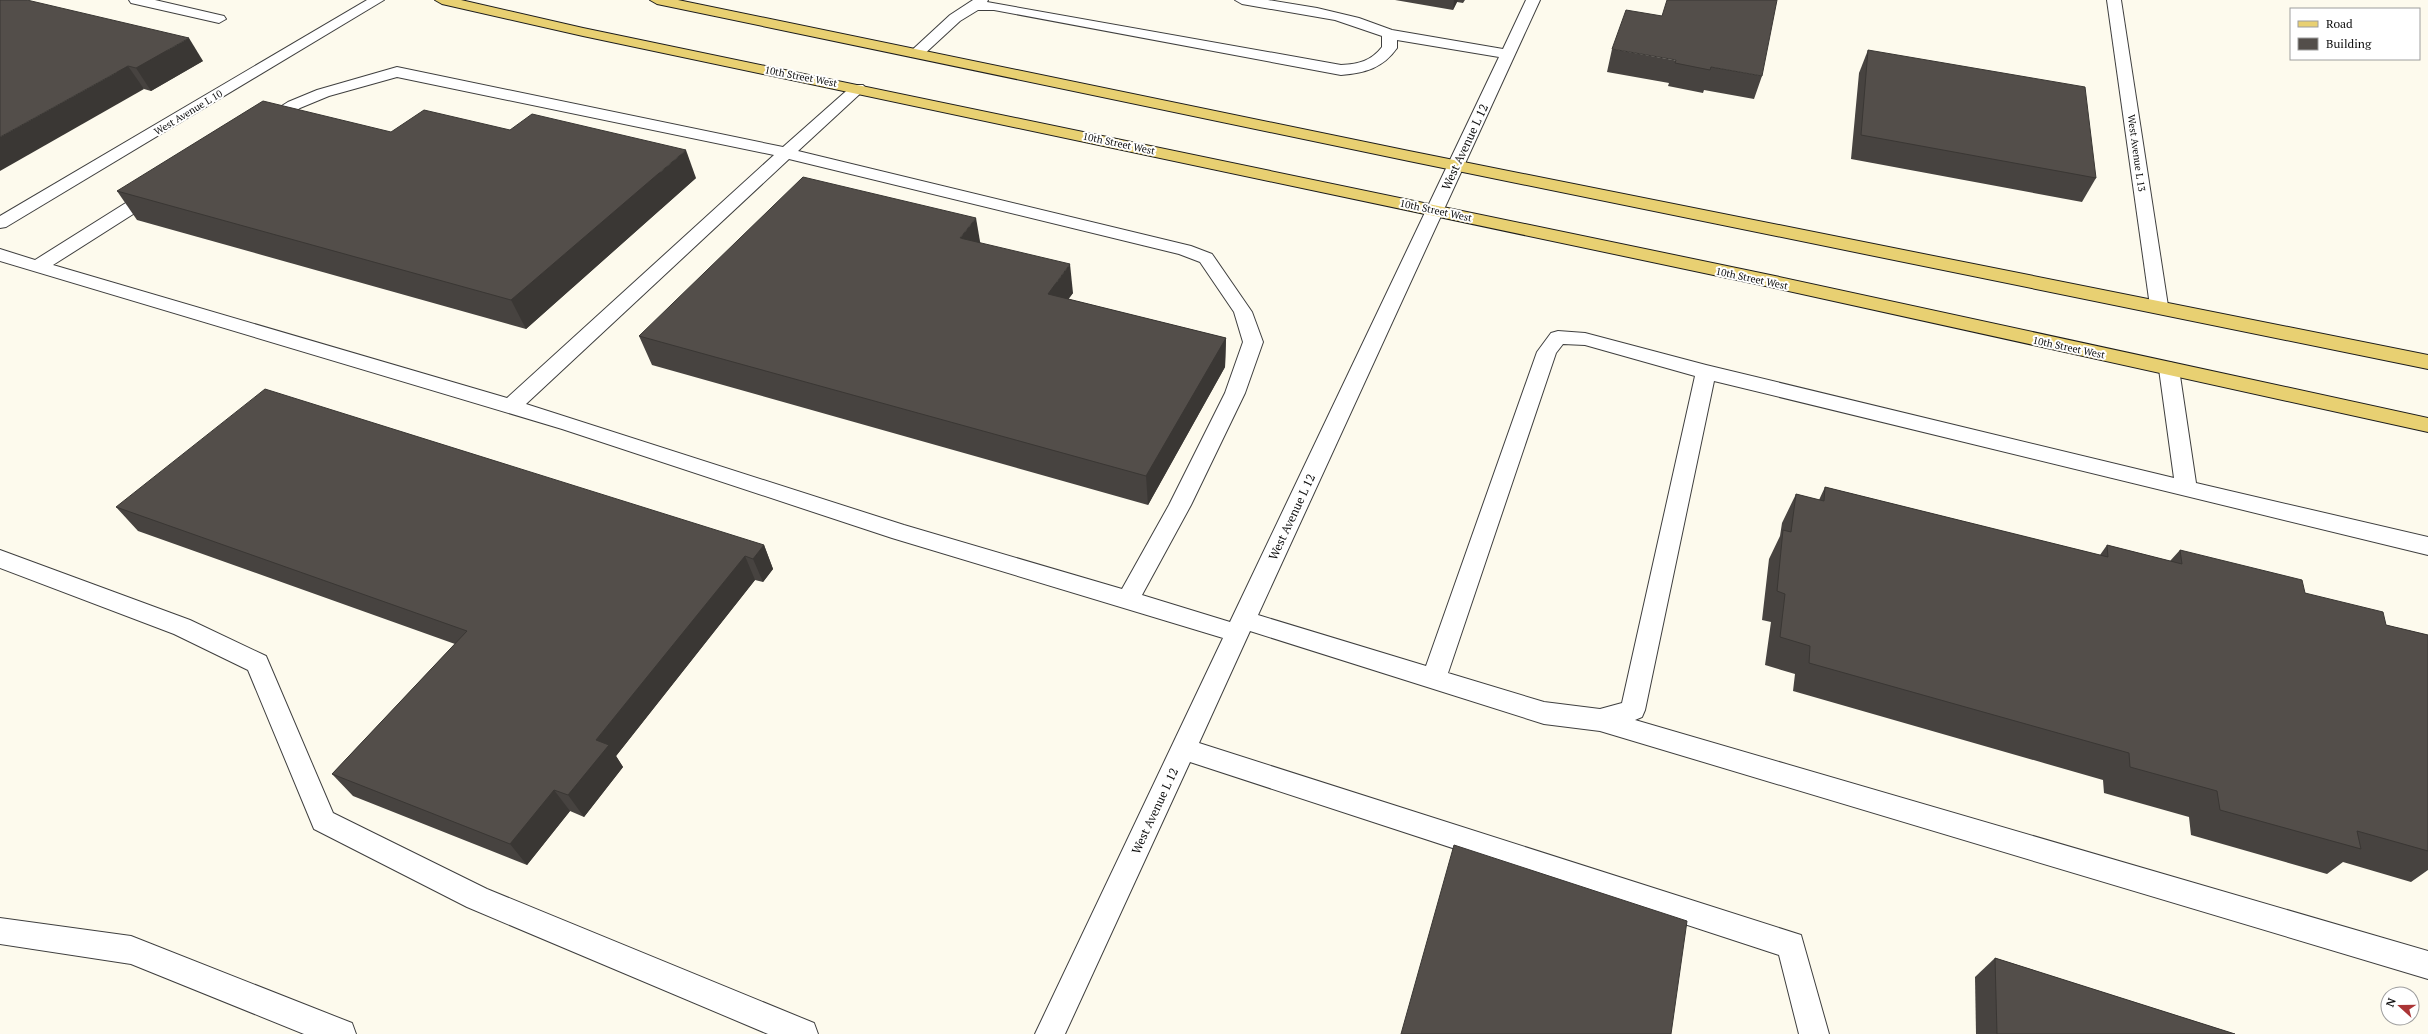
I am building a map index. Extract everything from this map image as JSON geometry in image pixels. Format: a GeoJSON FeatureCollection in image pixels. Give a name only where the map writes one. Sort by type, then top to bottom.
{"type":"FeatureCollection","features":[{"type":"Feature","properties":{"kind":"main road","name":"10th Street West"},"geometry":{"type":"LineString","coordinates":[[442,0],[583,32],[858,88],[1436,210],[2428,425]]}},
{"type":"Feature","properties":{"kind":"main road"},"geometry":{"type":"LineString","coordinates":[[656,0],[1456,166],[2159,306],[2428,362]]}},
{"type":"Feature","properties":{"kind":"street"},"geometry":{"type":"LineString","coordinates":[[136,0],[219,19]]}},
{"type":"Feature","properties":{"kind":"street","name":"West Avenue L 10"},"geometry":{"type":"LineString","coordinates":[[0,223],[377,0]]}},
{"type":"Feature","properties":{"kind":"street"},"geometry":{"type":"LineString","coordinates":[[1242,0],[1348,19],[1389,34],[1508,54]]}},
{"type":"Feature","properties":{"kind":"street","name":"West Avenue L 12"},"geometry":{"type":"LineString","coordinates":[[1050,1034],[1533,0]]}},
{"type":"Feature","properties":{"kind":"street","name":"West Avenue L 13"},"geometry":{"type":"LineString","coordinates":[[2114,0],[2159,306]]}},
{"type":"Feature","properties":{"kind":"street"},"geometry":{"type":"LineString","coordinates":[[916,54],[955,18],[978,3],[1341,70],[1362,70],[1380,61],[1390,48],[1389,34]]}},
{"type":"Feature","properties":{"kind":"street"},"geometry":{"type":"LineString","coordinates":[[254,130],[294,105],[316,96],[397,72],[786,153],[1185,250],[1206,258],[1243,312],[1253,342],[1235,393],[1180,505],[1128,599]]}},
{"type":"Feature","properties":{"kind":"street"},"geometry":{"type":"LineString","coordinates":[[511,406],[858,88]]}},
{"type":"Feature","properties":{"kind":"street"},"geometry":{"type":"LineString","coordinates":[[38,266],[166,185]]}},
{"type":"Feature","properties":{"kind":"street"},"geometry":{"type":"LineString","coordinates":[[0,255],[511,406],[900,532],[1128,599],[1241,626],[1434,679],[1544,713],[1600,720],[2428,965]]}},
{"type":"Feature","properties":{"kind":"street"},"geometry":{"type":"LineString","coordinates":[[1434,679],[1547,352],[1558,337],[1585,339],[1706,372],[2186,489],[2428,546]]}},
{"type":"Feature","properties":{"kind":"street"},"geometry":{"type":"LineString","coordinates":[[2169,369],[2186,489]]}},
{"type":"Feature","properties":{"kind":"street"},"geometry":{"type":"LineString","coordinates":[[1600,720],[1634,710],[1706,372]]}},
{"type":"Feature","properties":{"kind":"street"},"geometry":{"type":"LineString","coordinates":[[0,559],[182,627],[257,663],[323,821],[477,898],[803,1034]]}},
{"type":"Feature","properties":{"kind":"street"},"geometry":{"type":"LineString","coordinates":[[1184,749],[1791,945],[1814,1034]]}},
{"type":"Feature","properties":{"kind":"street"},"geometry":{"type":"LineString","coordinates":[[0,931],[131,950],[341,1034]]}},
{"type":"Feature","properties":{"kind":"building"},"geometry":{"type":"Polygon","coordinates":[[[0,0],[27,0],[189,38],[136,68],[128,66],[0,137],[0,0]]]}},
{"type":"Feature","properties":{"kind":"building"},"geometry":{"type":"Polygon","coordinates":[[[1667,0],[1777,0],[1762,76],[1711,67],[1710,70],[1675,63],[1676,60],[1612,49],[1626,10],[1662,16],[1667,0]]]}},
{"type":"Feature","properties":{"kind":"building"},"geometry":{"type":"Polygon","coordinates":[[[1868,50],[2085,87],[2096,178],[1861,135],[1868,50]]]}},
{"type":"Feature","properties":{"kind":"building"},"geometry":{"type":"Polygon","coordinates":[[[263,101],[391,132],[424,110],[510,130],[532,114],[686,150],[511,300],[117,191],[263,101]]]}},
{"type":"Feature","properties":{"kind":"building"},"geometry":{"type":"Polygon","coordinates":[[[803,177],[976,218],[960,238],[1070,264],[1048,294],[1226,338],[1146,476],[639,336],[803,177]]]}},
{"type":"Feature","properties":{"kind":"building"},"geometry":{"type":"Polygon","coordinates":[[[265,389],[764,545],[753,559],[745,556],[596,740],[609,745],[568,795],[554,790],[510,844],[332,774],[467,631],[116,507],[265,389]]]}},
{"type":"Feature","properties":{"kind":"building"},"geometry":{"type":"Polygon","coordinates":[[[1825,487],[2108,557],[2107,545],[2182,564],[2180,550],[2302,580],[2305,593],[2383,612],[2386,625],[2428,635],[2428,851],[2357,831],[2361,849],[2220,810],[2217,791],[2130,767],[2129,753],[1809,663],[1810,646],[1780,637],[1785,594],[1777,591],[1783,530],[1791,532],[1796,494],[1824,501],[1825,487]]]}},
{"type":"Feature","properties":{"kind":"building"},"geometry":{"type":"Polygon","coordinates":[[[1454,845],[1687,921],[1671,1034],[1401,1034],[1454,845]]]}},
{"type":"Feature","properties":{"kind":"building"},"geometry":{"type":"Polygon","coordinates":[[[1995,958],[2235,1034],[1997,1034],[1995,958]]]}}]}
